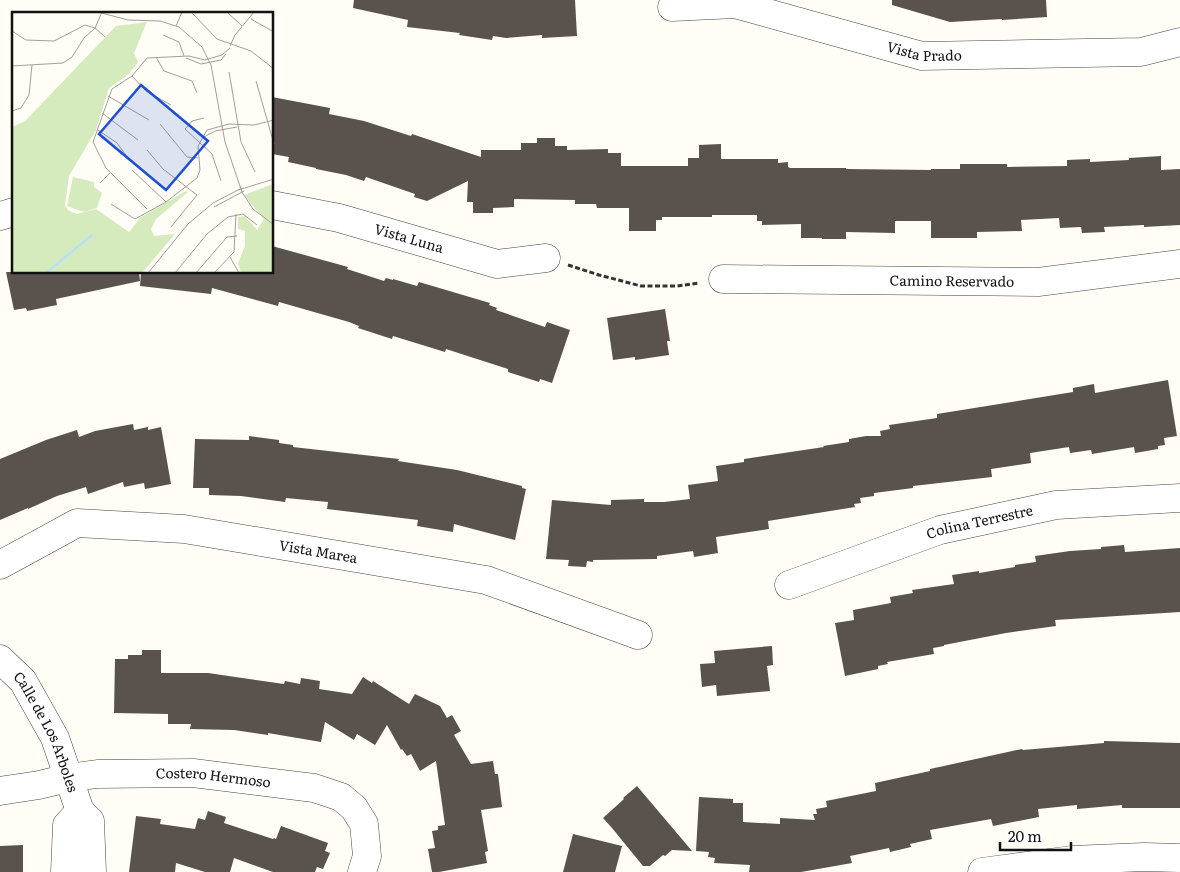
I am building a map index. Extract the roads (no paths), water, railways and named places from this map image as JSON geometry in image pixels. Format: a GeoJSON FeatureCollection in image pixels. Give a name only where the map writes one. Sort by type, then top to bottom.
{"type":"FeatureCollection","features":[{"type":"Feature","properties":{"kind":"street","name":"Vista Prado"},"geometry":{"type":"LineString","coordinates":[[672,7],[735,4],[922,56],[1140,52],[1180,42]]}},
{"type":"Feature","properties":{"kind":"street","name":"Vista Luna"},"geometry":{"type":"LineString","coordinates":[[274,205],[339,218],[497,264],[546,258]]}},
{"type":"Feature","properties":{"kind":"street","name":"Camino Reservado"},"geometry":{"type":"LineString","coordinates":[[723,279],[1038,282],[1180,264]]}},
{"type":"Feature","properties":{"kind":"street","name":"Colina Terrestre"},"geometry":{"type":"LineString","coordinates":[[789,585],[940,530],[1056,505],[1180,498]]}},
{"type":"Feature","properties":{"kind":"street","name":"Vista Marea"},"geometry":{"type":"LineString","coordinates":[[0,565],[77,524],[184,529],[486,580],[638,635]]}},
{"type":"Feature","properties":{"kind":"street","name":"Calle de Los Arboles"},"geometry":{"type":"LineString","coordinates":[[0,659],[23,681],[54,738],[80,811],[90,821],[92,872]]}},
{"type":"Feature","properties":{"kind":"street","name":"Costero Hermoso"},"geometry":{"type":"LineString","coordinates":[[0,791],[97,774],[193,773],[314,788],[341,797],[354,808],[364,824],[367,856],[362,872]]}},
{"type":"Feature","properties":{"kind":"street"},"geometry":{"type":"LineString","coordinates":[[65,872],[67,824],[80,811]]}},
{"type":"Feature","properties":{"kind":"street"},"geometry":{"type":"LineString","coordinates":[[982,872],[1072,860],[1144,857],[1180,858]]}}]}
